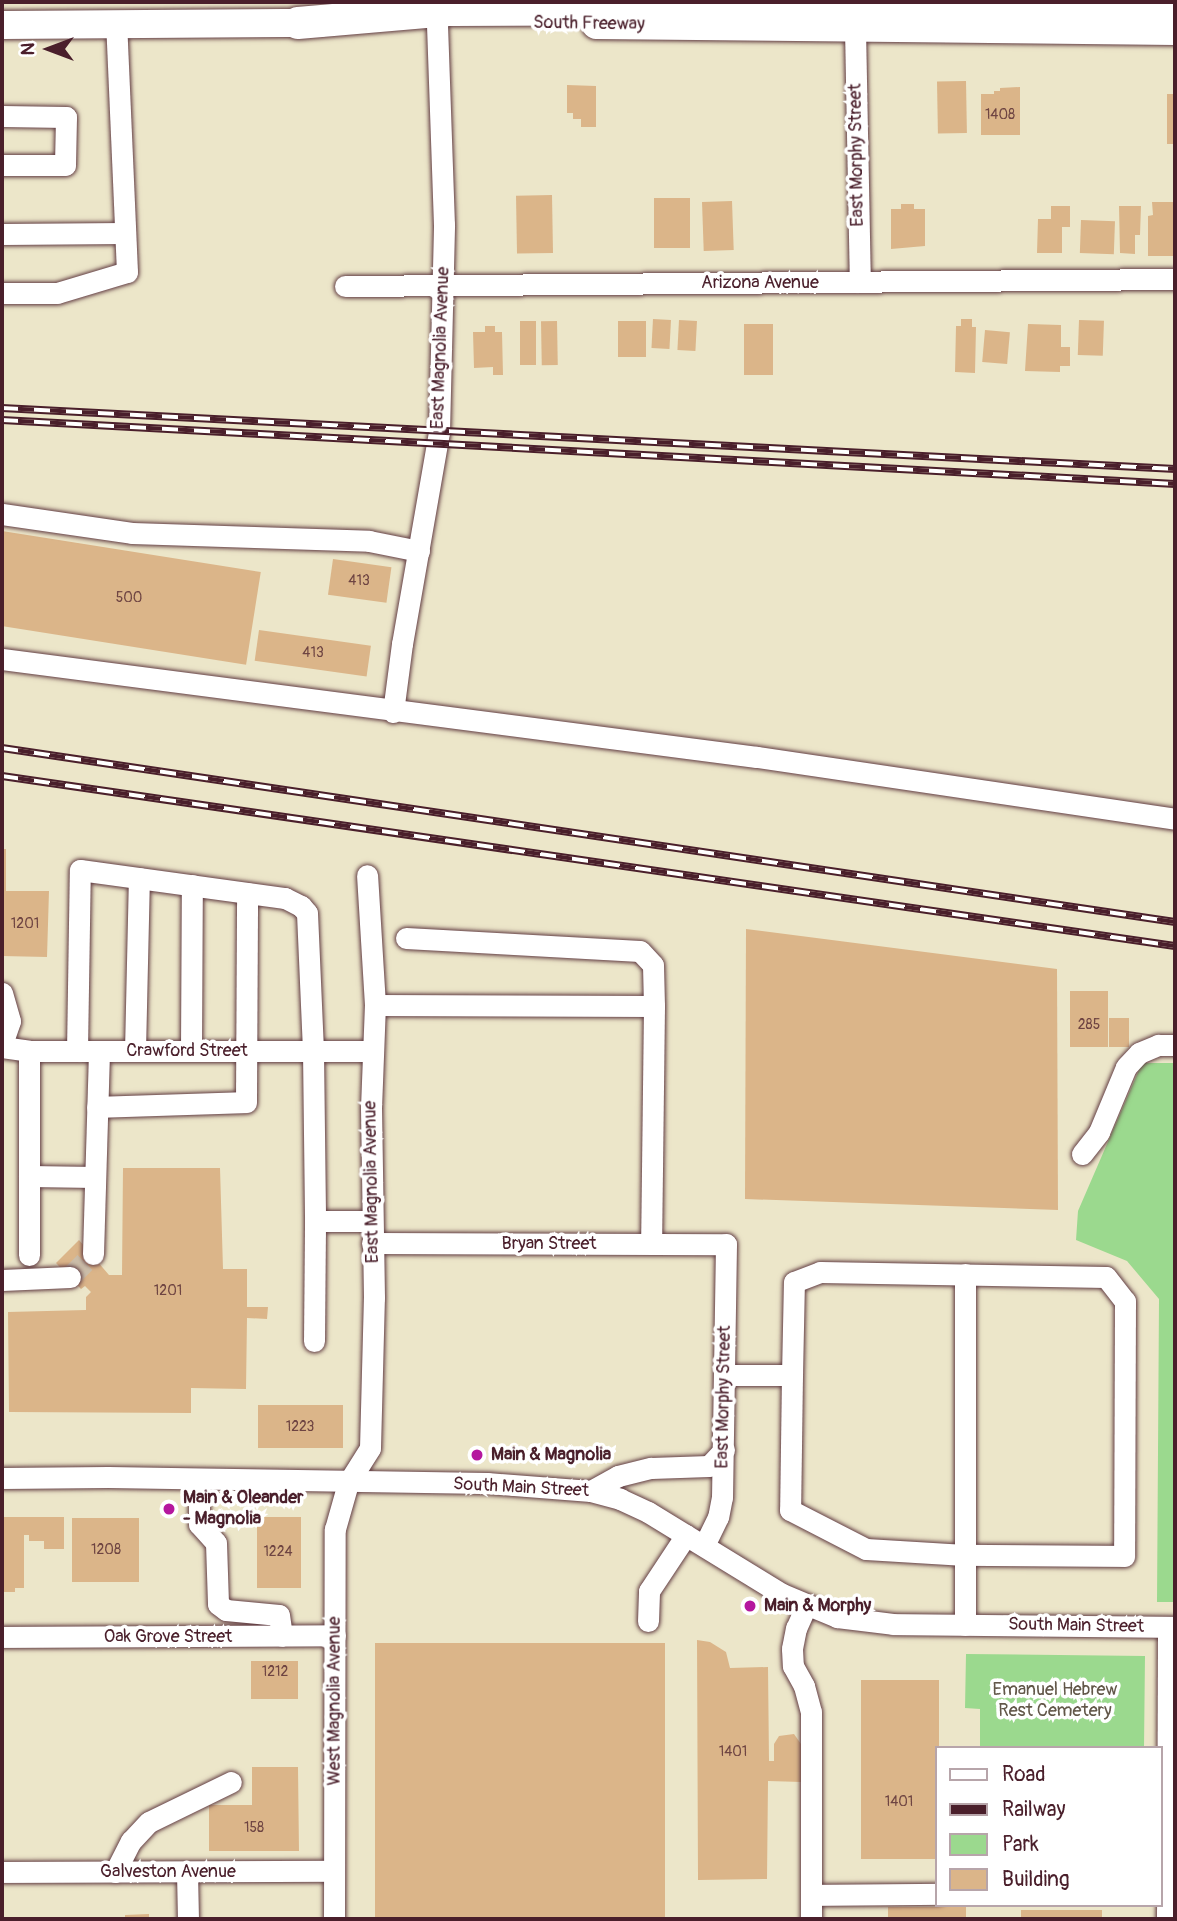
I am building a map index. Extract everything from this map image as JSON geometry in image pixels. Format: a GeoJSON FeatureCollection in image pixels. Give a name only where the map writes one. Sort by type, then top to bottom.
{"type":"FeatureCollection","features":[{"type":"Feature","properties":{"kind":"highway"},"geometry":{"type":"LineString","coordinates":[[298,23],[451,10],[1175,7]]}},
{"type":"Feature","properties":{"kind":"main road","name":"South Freeway"},"geometry":{"type":"LineString","coordinates":[[2,25],[437,22],[1175,31]]}},
{"type":"Feature","properties":{"kind":"street","name":"East Magnolia Avenue"},"geometry":{"type":"LineString","coordinates":[[393,712],[439,432],[444,225],[437,22]]}},
{"type":"Feature","properties":{"kind":"street"},"geometry":{"type":"LineString","coordinates":[[2,293],[57,293],[127,272],[116,24]]}},
{"type":"Feature","properties":{"kind":"street","name":"East Morphy Street"},"geometry":{"type":"LineString","coordinates":[[855,28],[860,282]]}},
{"type":"Feature","properties":{"kind":"street"},"geometry":{"type":"LineString","coordinates":[[2,116],[66,117],[65,165],[2,165]]}},
{"type":"Feature","properties":{"kind":"street"},"geometry":{"type":"LineString","coordinates":[[2,234],[125,233]]}},
{"type":"Feature","properties":{"kind":"street","name":"Arizona Avenue"},"geometry":{"type":"LineString","coordinates":[[345,286],[1175,279]]}},
{"type":"Feature","properties":{"kind":"street"},"geometry":{"type":"LineString","coordinates":[[2,514],[132,533],[369,541],[419,551]]}},
{"type":"Feature","properties":{"kind":"street"},"geometry":{"type":"LineString","coordinates":[[2,659],[393,712],[757,757],[1175,819]]}},
{"type":"Feature","properties":{"kind":"street"},"geometry":{"type":"LineString","coordinates":[[93,1254],[97,1107],[88,1051],[80,870],[285,898],[301,906],[307,913],[316,1221],[314,1341]]}},
{"type":"Feature","properties":{"kind":"street","name":"East Magnolia Avenue"},"geometry":{"type":"LineString","coordinates":[[348,1483],[370,1448],[374,1298],[372,1051],[375,1005],[367,875]]}},
{"type":"Feature","properties":{"kind":"street"},"geometry":{"type":"LineString","coordinates":[[135,1051],[139,878]]}},
{"type":"Feature","properties":{"kind":"street"},"geometry":{"type":"LineString","coordinates":[[191,1051],[192,885]]}},
{"type":"Feature","properties":{"kind":"street"},"geometry":{"type":"LineString","coordinates":[[97,1107],[246,1102],[247,893]]}},
{"type":"Feature","properties":{"kind":"street"},"geometry":{"type":"LineString","coordinates":[[406,938],[640,951],[653,965],[651,1244]]}},
{"type":"Feature","properties":{"kind":"street"},"geometry":{"type":"LineString","coordinates":[[2,993],[10,1021],[2,1046]]}},
{"type":"Feature","properties":{"kind":"street"},"geometry":{"type":"LineString","coordinates":[[375,1005],[654,1006]]}},
{"type":"Feature","properties":{"kind":"street"},"geometry":{"type":"LineString","coordinates":[[1083,1154],[1099,1132],[1126,1067],[1139,1053],[1167,1045]]}},
{"type":"Feature","properties":{"kind":"street","name":"Crawford Street"},"geometry":{"type":"LineString","coordinates":[[2,1046],[29,1051],[372,1051]]}},
{"type":"Feature","properties":{"kind":"street"},"geometry":{"type":"LineString","coordinates":[[29,1051],[29,1255]]}},
{"type":"Feature","properties":{"kind":"street"},"geometry":{"type":"LineString","coordinates":[[29,1176],[95,1177]]}},
{"type":"Feature","properties":{"kind":"street"},"geometry":{"type":"LineString","coordinates":[[316,1221],[372,1222]]}},
{"type":"Feature","properties":{"kind":"street","name":"Bryan Street"},"geometry":{"type":"LineString","coordinates":[[372,1244],[726,1244]]}},
{"type":"Feature","properties":{"kind":"street","name":"East Morphy Street"},"geometry":{"type":"LineString","coordinates":[[648,1621],[649,1591],[718,1517],[722,1497],[726,1244]]}},
{"type":"Feature","properties":{"kind":"street"},"geometry":{"type":"LineString","coordinates":[[820,1272],[1106,1277],[1125,1301],[1124,1556],[965,1555],[866,1549],[790,1510],[792,1375],[794,1282],[820,1272]]}},
{"type":"Feature","properties":{"kind":"street"},"geometry":{"type":"LineString","coordinates":[[965,1274],[965,1625]]}},
{"type":"Feature","properties":{"kind":"street"},"geometry":{"type":"LineString","coordinates":[[2,1280],[70,1277]]}},
{"type":"Feature","properties":{"kind":"street"},"geometry":{"type":"LineString","coordinates":[[724,1375],[792,1375]]}},
{"type":"Feature","properties":{"kind":"street"},"geometry":{"type":"LineString","coordinates":[[592,1490],[618,1476],[651,1468],[709,1466],[723,1450]]}},
{"type":"Feature","properties":{"kind":"street","name":"South Main Street"},"geometry":{"type":"LineString","coordinates":[[2,1478],[487,1483],[592,1490],[620,1499],[807,1606],[837,1617],[866,1622],[965,1625],[1172,1627]]}},
{"type":"Feature","properties":{"kind":"street"},"geometry":{"type":"LineString","coordinates":[[199,1479],[199,1524],[216,1543],[218,1604],[226,1610],[279,1615],[282,1636]]}},
{"type":"Feature","properties":{"kind":"street","name":"West Magnolia Avenue"},"geometry":{"type":"LineString","coordinates":[[334,1919],[335,1529],[348,1483]]}},
{"type":"Feature","properties":{"kind":"street"},"geometry":{"type":"LineString","coordinates":[[807,1606],[796,1629],[792,1648],[793,1666],[804,1686],[811,1712],[811,1919]]}},
{"type":"Feature","properties":{"kind":"street"},"geometry":{"type":"LineString","coordinates":[[1167,1919],[1172,1627]]}},
{"type":"Feature","properties":{"kind":"street","name":"Oak Grove Street"},"geometry":{"type":"LineString","coordinates":[[2,1637],[335,1635]]}},
{"type":"Feature","properties":{"kind":"street"},"geometry":{"type":"LineString","coordinates":[[115,1872],[131,1841],[149,1822],[232,1782]]}},
{"type":"Feature","properties":{"kind":"street","name":"Galveston Avenue"},"geometry":{"type":"LineString","coordinates":[[2,1872],[334,1871]]}},
{"type":"Feature","properties":{"kind":"street"},"geometry":{"type":"LineString","coordinates":[[187,1872],[188,1919]]}},
{"type":"Feature","properties":{"kind":"street"},"geometry":{"type":"LineString","coordinates":[[811,1895],[936,1894]]}},
{"type":"Feature","properties":{"kind":"green space"},"geometry":{"type":"Polygon","coordinates":[[[1142,1063],[1175,1063],[1175,1602],[1157,1602],[1159,1299],[1127,1261],[1076,1240],[1078,1211],[1142,1063]]]}},
{"type":"Feature","properties":{"kind":"green space","name":"Emanuel Hebrew Rest Cemetery"},"geometry":{"type":"Polygon","coordinates":[[[966,1654],[1145,1656],[1144,1746],[980,1746],[980,1709],[965,1708],[966,1654]]]}},
{"type":"Feature","properties":{"kind":"building"},"geometry":{"type":"Polygon","coordinates":[[[966,81],[967,133],[938,133],[937,82],[966,81]]]}},
{"type":"Feature","properties":{"kind":"building"},"geometry":{"type":"Polygon","coordinates":[[[567,85],[596,86],[596,127],[581,127],[581,119],[573,119],[573,113],[567,113],[567,85]]]}},
{"type":"Feature","properties":{"kind":"building"},"geometry":{"type":"Polygon","coordinates":[[[1020,87],[1020,135],[981,135],[981,94],[994,94],[994,91],[1000,91],[1000,88],[1020,87]]]}},
{"type":"Feature","properties":{"kind":"building"},"geometry":{"type":"Polygon","coordinates":[[[1167,94],[1175,94],[1175,144],[1167,144],[1167,94]]]}},
{"type":"Feature","properties":{"kind":"building"},"geometry":{"type":"Polygon","coordinates":[[[552,195],[553,253],[517,254],[516,196],[552,195]]]}},
{"type":"Feature","properties":{"kind":"building"},"geometry":{"type":"Polygon","coordinates":[[[654,198],[690,198],[690,248],[654,248],[654,198]]]}},
{"type":"Feature","properties":{"kind":"building"},"geometry":{"type":"Polygon","coordinates":[[[732,201],[734,250],[704,251],[702,202],[732,201]]]}},
{"type":"Feature","properties":{"kind":"building"},"geometry":{"type":"Polygon","coordinates":[[[1152,202],[1173,202],[1174,256],[1148,256],[1148,216],[1153,215],[1152,202]]]}},
{"type":"Feature","properties":{"kind":"building"},"geometry":{"type":"Polygon","coordinates":[[[901,204],[914,204],[914,209],[925,209],[925,246],[891,249],[891,209],[901,209],[901,204]]]}},
{"type":"Feature","properties":{"kind":"building"},"geometry":{"type":"Polygon","coordinates":[[[1051,206],[1070,206],[1070,227],[1062,227],[1062,253],[1037,253],[1038,219],[1051,219],[1051,206]]]}},
{"type":"Feature","properties":{"kind":"building"},"geometry":{"type":"Polygon","coordinates":[[[1119,206],[1141,206],[1140,235],[1135,235],[1135,254],[1120,253],[1119,206]]]}},
{"type":"Feature","properties":{"kind":"building"},"geometry":{"type":"Polygon","coordinates":[[[1081,220],[1115,221],[1114,254],[1080,253],[1081,220]]]}},
{"type":"Feature","properties":{"kind":"building"},"geometry":{"type":"Polygon","coordinates":[[[653,319],[671,320],[669,349],[651,348],[653,319]]]}},
{"type":"Feature","properties":{"kind":"building"},"geometry":{"type":"Polygon","coordinates":[[[961,319],[972,319],[972,327],[976,327],[975,373],[955,372],[956,326],[961,326],[961,319]]]}},
{"type":"Feature","properties":{"kind":"building"},"geometry":{"type":"Polygon","coordinates":[[[679,320],[697,321],[695,351],[677,350],[679,320]]]}},
{"type":"Feature","properties":{"kind":"building"},"geometry":{"type":"Polygon","coordinates":[[[1079,320],[1104,321],[1103,356],[1078,355],[1079,320]]]}},
{"type":"Feature","properties":{"kind":"building"},"geometry":{"type":"Polygon","coordinates":[[[520,321],[536,321],[536,365],[520,365],[520,321]]]}},
{"type":"Feature","properties":{"kind":"building"},"geometry":{"type":"Polygon","coordinates":[[[541,321],[557,321],[558,365],[542,365],[541,321]]]}},
{"type":"Feature","properties":{"kind":"building"},"geometry":{"type":"Polygon","coordinates":[[[618,321],[646,321],[646,357],[618,357],[618,321]]]}},
{"type":"Feature","properties":{"kind":"building"},"geometry":{"type":"Polygon","coordinates":[[[744,324],[773,324],[773,375],[744,375],[744,324]]]}},
{"type":"Feature","properties":{"kind":"building"},"geometry":{"type":"Polygon","coordinates":[[[1028,324],[1061,325],[1061,347],[1070,347],[1070,366],[1060,366],[1060,372],[1025,371],[1028,324]]]}},
{"type":"Feature","properties":{"kind":"building"},"geometry":{"type":"Polygon","coordinates":[[[485,326],[495,326],[495,332],[502,332],[503,375],[493,375],[493,367],[474,368],[473,332],[485,332],[485,326]]]}},
{"type":"Feature","properties":{"kind":"building"},"geometry":{"type":"Polygon","coordinates":[[[985,330],[1010,332],[1007,364],[982,362],[985,330]]]}},
{"type":"Feature","properties":{"kind":"building"},"geometry":{"type":"Polygon","coordinates":[[[2,531],[261,572],[246,665],[2,626],[2,531]]]}},
{"type":"Feature","properties":{"kind":"building"},"geometry":{"type":"Polygon","coordinates":[[[333,559],[391,567],[386,603],[328,595],[333,559]]]}},
{"type":"Feature","properties":{"kind":"building"},"geometry":{"type":"Polygon","coordinates":[[[259,630],[371,646],[367,676],[255,661],[259,630]]]}},
{"type":"Feature","properties":{"kind":"building"},"geometry":{"type":"Polygon","coordinates":[[[2,849],[6,849],[6,891],[49,891],[47,957],[2,956],[2,849]]]}},
{"type":"Feature","properties":{"kind":"building"},"geometry":{"type":"Polygon","coordinates":[[[746,929],[1057,969],[1058,1210],[745,1199],[746,929]]]}},
{"type":"Feature","properties":{"kind":"building"},"geometry":{"type":"Polygon","coordinates":[[[1070,991],[1108,991],[1108,1047],[1070,1047],[1070,991]]]}},
{"type":"Feature","properties":{"kind":"building"},"geometry":{"type":"Polygon","coordinates":[[[1109,1018],[1129,1018],[1129,1047],[1109,1047],[1109,1018]]]}},
{"type":"Feature","properties":{"kind":"building"},"geometry":{"type":"Polygon","coordinates":[[[123,1168],[220,1168],[223,1269],[247,1269],[247,1307],[268,1307],[267,1319],[247,1318],[246,1389],[191,1388],[191,1413],[9,1412],[8,1312],[86,1310],[86,1297],[91,1292],[85,1286],[81,1289],[56,1263],[79,1240],[109,1275],[122,1275],[123,1168]]]}},
{"type":"Feature","properties":{"kind":"building"},"geometry":{"type":"Polygon","coordinates":[[[258,1405],[343,1405],[343,1448],[258,1448],[258,1405]]]}},
{"type":"Feature","properties":{"kind":"building"},"geometry":{"type":"Polygon","coordinates":[[[2,1517],[64,1517],[64,1549],[44,1549],[44,1541],[29,1541],[29,1535],[24,1535],[24,1588],[15,1588],[15,1592],[2,1592],[2,1517]]]}},
{"type":"Feature","properties":{"kind":"building"},"geometry":{"type":"Polygon","coordinates":[[[257,1517],[301,1517],[301,1588],[257,1588],[257,1517]]]}},
{"type":"Feature","properties":{"kind":"building"},"geometry":{"type":"Polygon","coordinates":[[[72,1518],[139,1518],[139,1582],[72,1582],[72,1518]]]}},
{"type":"Feature","properties":{"kind":"building"},"geometry":{"type":"Polygon","coordinates":[[[697,1640],[710,1642],[726,1652],[730,1668],[768,1667],[769,1761],[774,1761],[774,1744],[779,1736],[794,1734],[801,1744],[802,1782],[768,1781],[767,1879],[698,1880],[697,1640]]]}},
{"type":"Feature","properties":{"kind":"building"},"geometry":{"type":"Polygon","coordinates":[[[375,1643],[665,1643],[665,1919],[375,1919],[375,1643]]]}},
{"type":"Feature","properties":{"kind":"building"},"geometry":{"type":"Polygon","coordinates":[[[251,1661],[298,1661],[298,1699],[251,1699],[251,1661]]]}},
{"type":"Feature","properties":{"kind":"building"},"geometry":{"type":"Polygon","coordinates":[[[861,1680],[939,1680],[936,1859],[861,1859],[861,1680]]]}},
{"type":"Feature","properties":{"kind":"building"},"geometry":{"type":"Polygon","coordinates":[[[252,1767],[298,1767],[299,1851],[209,1851],[209,1805],[252,1805],[252,1767]]]}},
{"type":"Feature","properties":{"kind":"building"},"geometry":{"type":"Polygon","coordinates":[[[888,1907],[966,1907],[966,1919],[888,1919],[888,1907]]]}},
{"type":"Feature","properties":{"kind":"building"},"geometry":{"type":"Polygon","coordinates":[[[1021,1910],[1102,1910],[1102,1919],[1021,1919],[1021,1910]]]}},
{"type":"Feature","properties":{"kind":"building"},"geometry":{"type":"Polygon","coordinates":[[[149,1914],[149,1919],[125,1919],[125,1915],[149,1914]]]}},
{"type":"Feature","properties":{"kind":"tunnel"},"geometry":{"type":"LineString","coordinates":[[70,1277],[93,1254]]}},
{"type":"Feature","properties":{"kind":"railway"},"geometry":{"type":"LineString","coordinates":[[2,408],[1175,469]]}},
{"type":"Feature","properties":{"kind":"railway"},"geometry":{"type":"LineString","coordinates":[[2,420],[1175,484]]}},
{"type":"Feature","properties":{"kind":"railway"},"geometry":{"type":"LineString","coordinates":[[2,748],[1175,922]]}},
{"type":"Feature","properties":{"kind":"railway"},"geometry":{"type":"LineString","coordinates":[[2,776],[1175,946]]}},
{"type":"Feature","properties":{"kind":"place","name":"Main & Magnolia"},"geometry":{"type":"Point","coordinates":[477,1455]}},
{"type":"Feature","properties":{"kind":"place","name":"Main & Oleander - Magnolia"},"geometry":{"type":"Point","coordinates":[169,1509]}},
{"type":"Feature","properties":{"kind":"place","name":"Main & Morphy"},"geometry":{"type":"Point","coordinates":[750,1606]}}]}
